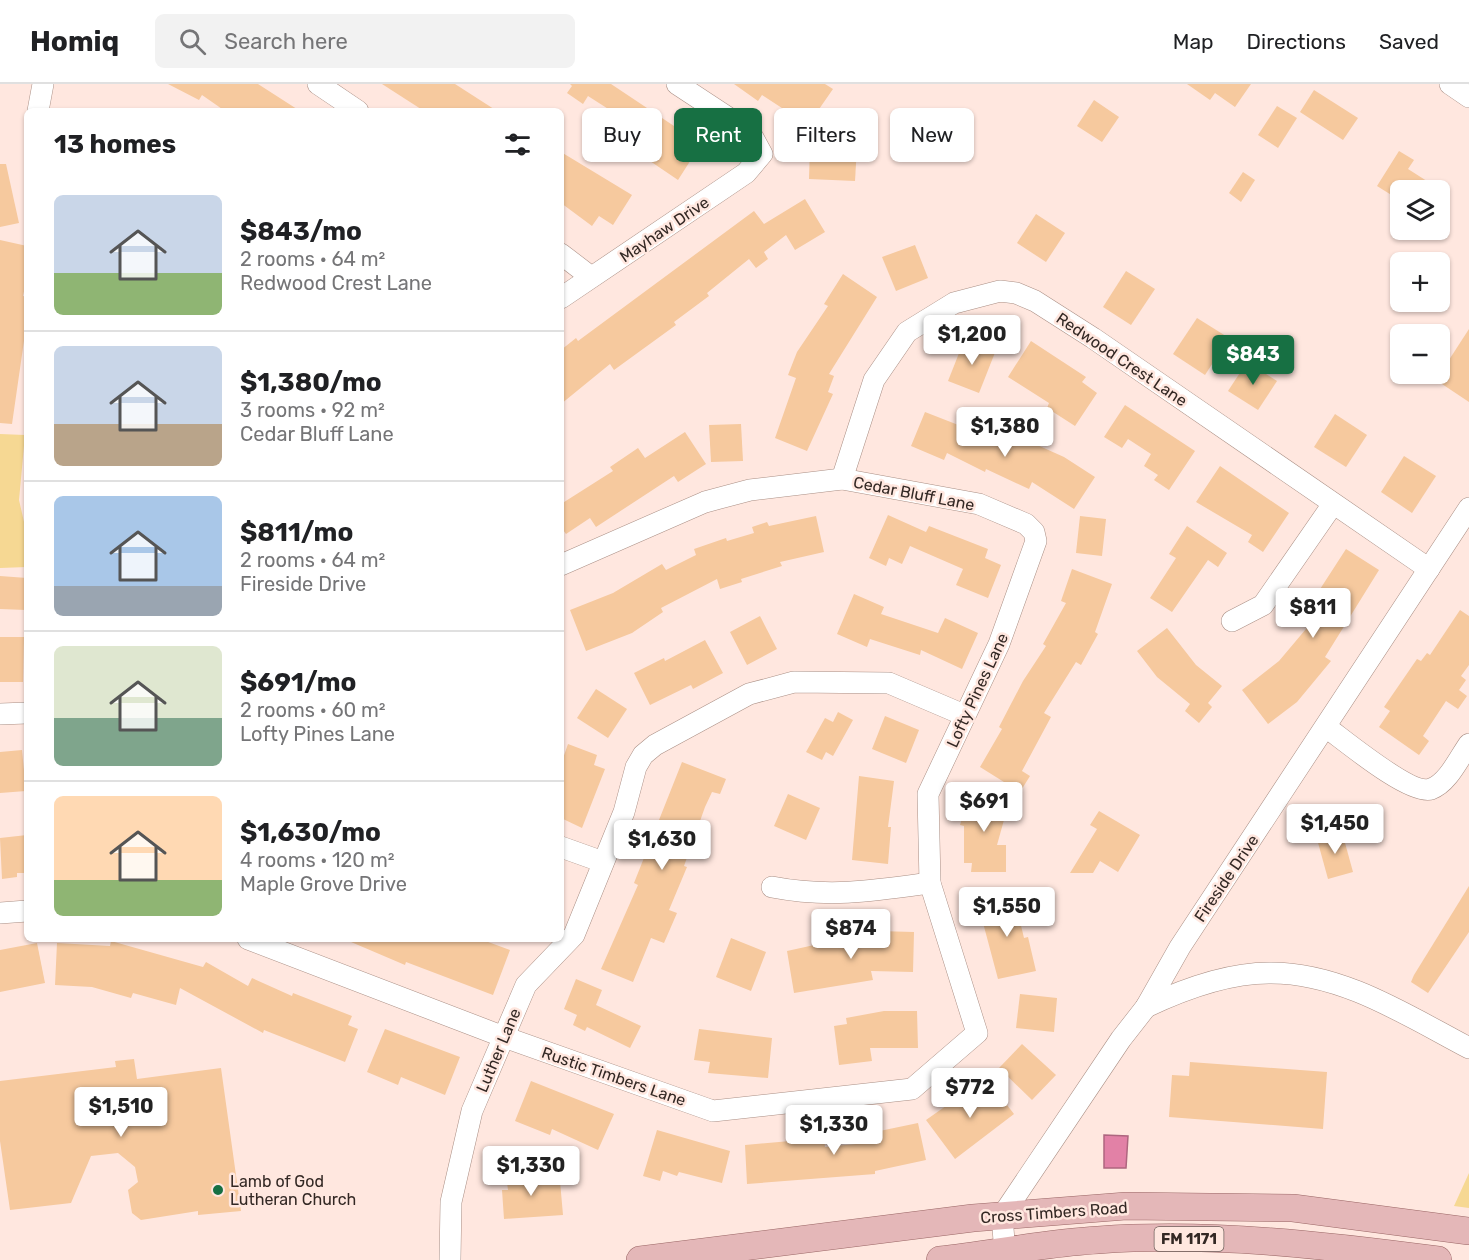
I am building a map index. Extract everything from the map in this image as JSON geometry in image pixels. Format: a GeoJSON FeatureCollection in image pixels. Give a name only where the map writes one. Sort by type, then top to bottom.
{"type":"FeatureCollection","features":[{"type":"Feature","properties":{"kind":"main road","name":"Cross Timbers Road"},"geometry":{"type":"LineString","coordinates":[[640,1260],[1002,1216],[1126,1206],[1240,1206],[1304,1210],[1469,1231]]}},
{"type":"Feature","properties":{"kind":"main road","name":"Cross Timbers Road"},"geometry":{"type":"LineString","coordinates":[[940,1260],[1097,1240],[1204,1239],[1339,1247],[1438,1260]]}},
{"type":"Feature","properties":{"kind":"street"},"geometry":{"type":"LineString","coordinates":[[39,108],[43,84]]}},
{"type":"Feature","properties":{"kind":"street"},"geometry":{"type":"LineString","coordinates":[[318,84],[354,108]]}},
{"type":"Feature","properties":{"kind":"street","name":"Mayhaw Drive"},"geometry":{"type":"LineString","coordinates":[[564,296],[746,173],[762,154],[750,132],[677,84]]}},
{"type":"Feature","properties":{"kind":"street"},"geometry":{"type":"LineString","coordinates":[[1450,84],[1469,97]]}},
{"type":"Feature","properties":{"kind":"street"},"geometry":{"type":"LineString","coordinates":[[564,256],[591,277]]}},
{"type":"Feature","properties":{"kind":"street","name":"Redwood Crest Lane"},"geometry":{"type":"LineString","coordinates":[[842,479],[874,380],[907,332],[954,303],[999,291],[1016,293],[1035,301],[1093,338],[1429,569]]}},
{"type":"Feature","properties":{"kind":"street","name":"Cedar Bluff Lane"},"geometry":{"type":"LineString","coordinates":[[564,564],[705,502],[750,490],[842,479],[979,504],[1026,524]]}},
{"type":"Feature","properties":{"kind":"street"},"geometry":{"type":"LineString","coordinates":[[1232,621],[1263,605],[1333,504]]}},
{"type":"Feature","properties":{"kind":"street","name":"Fireside Drive"},"geometry":{"type":"LineString","coordinates":[[1002,1216],[1146,1007],[1180,947],[1469,508]]}},
{"type":"Feature","properties":{"kind":"street","name":"Lofty Pines Lane"},"geometry":{"type":"LineString","coordinates":[[977,1033],[930,882],[928,794],[1003,635],[1032,556],[1036,541],[1034,532],[1026,524]]}},
{"type":"Feature","properties":{"kind":"street","name":"Luther Lane"},"geometry":{"type":"LineString","coordinates":[[450,1260],[452,1202],[457,1168],[472,1111],[526,985],[574,935],[643,755],[655,745],[749,694],[794,682],[890,683],[964,715]]}},
{"type":"Feature","properties":{"kind":"street"},"geometry":{"type":"LineString","coordinates":[[0,714],[24,712]]}},
{"type":"Feature","properties":{"kind":"street"},"geometry":{"type":"LineString","coordinates":[[1326,726],[1403,782],[1419,789],[1430,790],[1439,784],[1469,744]]}},
{"type":"Feature","properties":{"kind":"street"},"geometry":{"type":"LineString","coordinates":[[564,848],[603,862]]}},
{"type":"Feature","properties":{"kind":"street"},"geometry":{"type":"LineString","coordinates":[[772,887],[810,894],[847,893],[930,882]]}},
{"type":"Feature","properties":{"kind":"street"},"geometry":{"type":"LineString","coordinates":[[0,913],[24,911]]}},
{"type":"Feature","properties":{"kind":"street","name":"Rustic Timbers Lane"},"geometry":{"type":"LineString","coordinates":[[256,942],[504,1037],[713,1111],[912,1089],[977,1033]]}},
{"type":"Feature","properties":{"kind":"street"},"geometry":{"type":"LineString","coordinates":[[1146,1007],[1175,993],[1218,981],[1268,973],[1300,976],[1363,993],[1469,1048]]}},
{"type":"Feature","properties":{"kind":"street"},"geometry":{"type":"LineString","coordinates":[[1002,1216],[1005,1253]]}},
{"type":"Feature","properties":{"kind":"shaded area"},"geometry":{"type":"Polygon","coordinates":[[[0,434],[24,435],[19,500],[24,522],[24,567],[0,568],[0,434]]]}},
{"type":"Feature","properties":{"kind":"shaded area"},"geometry":{"type":"Polygon","coordinates":[[[1104,1135],[1128,1136],[1126,1168],[1104,1168],[1104,1135]]]}},
{"type":"Feature","properties":{"kind":"shaded area"},"geometry":{"type":"Polygon","coordinates":[[[1469,1173],[1469,1208],[1454,1206],[1469,1173]]]}},
{"type":"Feature","properties":{"kind":"building"},"geometry":{"type":"Polygon","coordinates":[[[168,84],[258,84],[295,108],[221,108],[202,95],[199,100],[168,84]]]}},
{"type":"Feature","properties":{"kind":"building"},"geometry":{"type":"Polygon","coordinates":[[[382,84],[455,84],[492,108],[419,108],[382,84]]]}},
{"type":"Feature","properties":{"kind":"building"},"geometry":{"type":"Polygon","coordinates":[[[570,84],[611,84],[647,108],[607,108],[588,96],[583,104],[567,93],[572,86],[570,84]]]}},
{"type":"Feature","properties":{"kind":"building"},"geometry":{"type":"Polygon","coordinates":[[[734,84],[825,84],[833,89],[820,108],[782,108],[762,95],[758,101],[734,84]]]}},
{"type":"Feature","properties":{"kind":"building"},"geometry":{"type":"Polygon","coordinates":[[[1187,84],[1251,84],[1235,107],[1215,93],[1210,100],[1187,84]]]}},
{"type":"Feature","properties":{"kind":"building"},"geometry":{"type":"Polygon","coordinates":[[[1314,90],[1358,118],[1343,140],[1300,112],[1314,90]]]}},
{"type":"Feature","properties":{"kind":"building"},"geometry":{"type":"Polygon","coordinates":[[[1094,100],[1119,117],[1102,142],[1077,126],[1094,100]]]}},
{"type":"Feature","properties":{"kind":"building"},"geometry":{"type":"Polygon","coordinates":[[[1277,106],[1297,118],[1278,148],[1258,135],[1277,106]]]}},
{"type":"Feature","properties":{"kind":"building"},"geometry":{"type":"Polygon","coordinates":[[[662,118],[674,126],[674,162],[690,162],[678,180],[651,162],[662,162],[662,118]]]}},
{"type":"Feature","properties":{"kind":"building"},"geometry":{"type":"Polygon","coordinates":[[[1399,151],[1414,160],[1408,169],[1425,180],[1390,180],[1390,194],[1377,186],[1399,151]]]}},
{"type":"Feature","properties":{"kind":"building"},"geometry":{"type":"Polygon","coordinates":[[[564,154],[632,195],[613,225],[599,216],[592,226],[564,205],[564,154]]]}},
{"type":"Feature","properties":{"kind":"building"},"geometry":{"type":"Polygon","coordinates":[[[810,162],[856,162],[855,181],[809,179],[810,162]]]}},
{"type":"Feature","properties":{"kind":"building"},"geometry":{"type":"Polygon","coordinates":[[[0,164],[6,164],[19,223],[0,227],[0,164]]]}},
{"type":"Feature","properties":{"kind":"building"},"geometry":{"type":"Polygon","coordinates":[[[1243,172],[1255,180],[1241,202],[1229,193],[1243,172]]]}},
{"type":"Feature","properties":{"kind":"building"},"geometry":{"type":"Polygon","coordinates":[[[805,199],[825,232],[795,250],[786,235],[764,252],[768,259],[756,268],[749,259],[707,293],[709,296],[674,322],[676,325],[614,370],[610,364],[564,402],[564,348],[576,338],[578,341],[754,211],[764,224],[805,199]]]}},
{"type":"Feature","properties":{"kind":"building"},"geometry":{"type":"Polygon","coordinates":[[[1036,214],[1065,233],[1046,262],[1017,243],[1036,214]]]}},
{"type":"Feature","properties":{"kind":"building"},"geometry":{"type":"Polygon","coordinates":[[[0,240],[24,245],[24,341],[12,424],[0,423],[0,240]]]}},
{"type":"Feature","properties":{"kind":"building"},"geometry":{"type":"Polygon","coordinates":[[[915,245],[928,278],[896,291],[882,257],[915,245]]]}},
{"type":"Feature","properties":{"kind":"building"},"geometry":{"type":"Polygon","coordinates":[[[1126,271],[1155,289],[1131,325],[1103,307],[1126,271]]]}},
{"type":"Feature","properties":{"kind":"building"},"geometry":{"type":"Polygon","coordinates":[[[843,274],[877,297],[829,374],[834,376],[828,392],[833,394],[807,451],[775,438],[796,378],[788,375],[797,352],[828,306],[824,304],[843,274]]]}},
{"type":"Feature","properties":{"kind":"building"},"geometry":{"type":"Polygon","coordinates":[[[1197,318],[1229,338],[1205,375],[1173,354],[1197,318]]]}},
{"type":"Feature","properties":{"kind":"building"},"geometry":{"type":"Polygon","coordinates":[[[1469,329],[1469,402],[1442,384],[1450,384],[1450,358],[1469,329]]]}},
{"type":"Feature","properties":{"kind":"building"},"geometry":{"type":"Polygon","coordinates":[[[965,338],[996,350],[979,393],[948,381],[965,338]]]}},
{"type":"Feature","properties":{"kind":"building"},"geometry":{"type":"Polygon","coordinates":[[[1031,341],[1086,377],[1082,382],[1097,393],[1075,426],[1047,408],[1049,403],[1008,377],[1031,341]]]}},
{"type":"Feature","properties":{"kind":"building"},"geometry":{"type":"Polygon","coordinates":[[[1247,362],[1277,381],[1258,410],[1228,391],[1247,362]]]}},
{"type":"Feature","properties":{"kind":"building"},"geometry":{"type":"Polygon","coordinates":[[[1125,405],[1195,451],[1169,490],[1154,480],[1158,475],[1144,466],[1151,454],[1128,439],[1122,448],[1104,437],[1125,405]]]}},
{"type":"Feature","properties":{"kind":"building"},"geometry":{"type":"Polygon","coordinates":[[[925,412],[966,428],[964,433],[970,436],[976,425],[1013,444],[1017,436],[1064,457],[1095,477],[1074,509],[1032,482],[1029,489],[986,469],[985,472],[947,453],[944,460],[911,446],[925,412]]]}},
{"type":"Feature","properties":{"kind":"building"},"geometry":{"type":"Polygon","coordinates":[[[1335,414],[1367,435],[1346,467],[1314,447],[1335,414]]]}},
{"type":"Feature","properties":{"kind":"building"},"geometry":{"type":"Polygon","coordinates":[[[741,424],[743,461],[711,462],[709,425],[741,424]]]}},
{"type":"Feature","properties":{"kind":"building"},"geometry":{"type":"Polygon","coordinates":[[[685,432],[706,464],[678,482],[674,476],[596,527],[590,518],[566,534],[564,531],[564,502],[613,471],[610,467],[638,448],[645,458],[685,432]]]}},
{"type":"Feature","properties":{"kind":"building"},"geometry":{"type":"Polygon","coordinates":[[[1404,456],[1436,476],[1412,513],[1381,492],[1404,456]]]}},
{"type":"Feature","properties":{"kind":"building"},"geometry":{"type":"Polygon","coordinates":[[[1220,466],[1289,513],[1263,552],[1248,542],[1252,535],[1196,502],[1220,466]]]}},
{"type":"Feature","properties":{"kind":"building"},"geometry":{"type":"Polygon","coordinates":[[[888,515],[926,532],[929,526],[988,549],[985,558],[1001,565],[988,598],[956,585],[963,569],[910,546],[902,564],[889,558],[886,566],[869,558],[888,515]]]}},
{"type":"Feature","properties":{"kind":"building"},"geometry":{"type":"Polygon","coordinates":[[[816,516],[824,552],[780,562],[782,566],[741,579],[742,582],[720,589],[717,579],[661,608],[663,612],[632,633],[586,651],[570,610],[613,593],[662,564],[666,570],[696,555],[694,549],[726,538],[727,541],[754,533],[752,527],[767,522],[769,526],[816,516]]]}},
{"type":"Feature","properties":{"kind":"building"},"geometry":{"type":"Polygon","coordinates":[[[1080,516],[1106,519],[1102,556],[1076,553],[1080,516]]]}},
{"type":"Feature","properties":{"kind":"building"},"geometry":{"type":"Polygon","coordinates":[[[1187,526],[1227,553],[1218,567],[1208,560],[1172,612],[1150,598],[1176,558],[1169,554],[1187,526]]]}},
{"type":"Feature","properties":{"kind":"building"},"geometry":{"type":"Polygon","coordinates":[[[1346,549],[1379,570],[1325,657],[1331,661],[1297,702],[1268,724],[1242,690],[1279,661],[1311,623],[1302,617],[1346,549]]]}},
{"type":"Feature","properties":{"kind":"building"},"geometry":{"type":"Polygon","coordinates":[[[1072,569],[1112,584],[1095,632],[1098,634],[1081,665],[1076,662],[1044,713],[1051,717],[1022,771],[1030,776],[1020,792],[980,767],[1002,729],[999,727],[1023,681],[1046,646],[1043,644],[1066,603],[1061,601],[1072,569]]]}},
{"type":"Feature","properties":{"kind":"building"},"geometry":{"type":"Polygon","coordinates":[[[0,576],[24,578],[24,610],[0,609],[0,576]]]}},
{"type":"Feature","properties":{"kind":"building"},"geometry":{"type":"Polygon","coordinates":[[[854,594],[884,607],[881,614],[938,633],[945,618],[978,633],[962,669],[921,650],[920,655],[870,639],[867,647],[837,634],[854,594]]]}},
{"type":"Feature","properties":{"kind":"building"},"geometry":{"type":"Polygon","coordinates":[[[1460,610],[1469,616],[1469,665],[1461,676],[1466,680],[1459,690],[1467,696],[1458,709],[1446,701],[1423,736],[1429,741],[1419,755],[1379,727],[1390,711],[1384,707],[1417,659],[1421,661],[1427,653],[1430,655],[1460,610]]]}},
{"type":"Feature","properties":{"kind":"building"},"geometry":{"type":"Polygon","coordinates":[[[760,616],[777,649],[747,665],[730,632],[760,616]]]}},
{"type":"Feature","properties":{"kind":"building"},"geometry":{"type":"Polygon","coordinates":[[[1167,628],[1196,665],[1222,686],[1208,703],[1212,707],[1199,723],[1185,711],[1190,704],[1157,677],[1137,651],[1167,628]]]}},
{"type":"Feature","properties":{"kind":"building"},"geometry":{"type":"Polygon","coordinates":[[[0,637],[24,637],[23,682],[0,682],[0,637]]]}},
{"type":"Feature","properties":{"kind":"building"},"geometry":{"type":"Polygon","coordinates":[[[705,640],[723,673],[693,689],[691,685],[650,705],[634,673],[664,658],[665,661],[705,640]]]}},
{"type":"Feature","properties":{"kind":"building"},"geometry":{"type":"Polygon","coordinates":[[[596,689],[627,709],[608,738],[577,718],[596,689]]]}},
{"type":"Feature","properties":{"kind":"building"},"geometry":{"type":"Polygon","coordinates":[[[838,712],[853,720],[833,756],[826,752],[822,760],[806,752],[825,718],[833,722],[838,712]]]}},
{"type":"Feature","properties":{"kind":"building"},"geometry":{"type":"Polygon","coordinates":[[[885,716],[919,730],[906,763],[872,749],[885,716]]]}},
{"type":"Feature","properties":{"kind":"building"},"geometry":{"type":"Polygon","coordinates":[[[568,744],[597,755],[594,765],[605,769],[582,828],[564,819],[564,755],[568,744]]]}},
{"type":"Feature","properties":{"kind":"building"},"geometry":{"type":"Polygon","coordinates":[[[22,750],[24,791],[0,793],[0,752],[22,750]]]}},
{"type":"Feature","properties":{"kind":"building"},"geometry":{"type":"Polygon","coordinates":[[[682,762],[726,779],[720,794],[712,792],[705,807],[684,866],[687,867],[669,910],[677,913],[664,943],[651,938],[633,982],[601,969],[638,885],[634,883],[682,762]]]}},
{"type":"Feature","properties":{"kind":"building"},"geometry":{"type":"Polygon","coordinates":[[[859,776],[894,781],[888,827],[891,827],[888,864],[852,860],[859,776]]]}},
{"type":"Feature","properties":{"kind":"building"},"geometry":{"type":"Polygon","coordinates":[[[970,791],[1009,802],[997,845],[1006,845],[1006,872],[971,872],[972,863],[964,863],[964,826],[960,825],[970,791]]]}},
{"type":"Feature","properties":{"kind":"building"},"geometry":{"type":"Polygon","coordinates":[[[788,794],[820,808],[806,840],[774,826],[788,794]]]}},
{"type":"Feature","properties":{"kind":"building"},"geometry":{"type":"Polygon","coordinates":[[[1099,811],[1140,835],[1118,872],[1100,861],[1093,873],[1070,873],[1097,829],[1090,825],[1099,811]]]}},
{"type":"Feature","properties":{"kind":"building"},"geometry":{"type":"Polygon","coordinates":[[[1342,832],[1353,872],[1328,879],[1317,839],[1342,832]]]}},
{"type":"Feature","properties":{"kind":"building"},"geometry":{"type":"Polygon","coordinates":[[[24,835],[24,873],[17,873],[17,877],[2,879],[0,838],[24,835]]]}},
{"type":"Feature","properties":{"kind":"building"},"geometry":{"type":"Polygon","coordinates":[[[1469,886],[1469,932],[1428,993],[1411,982],[1469,886]]]}},
{"type":"Feature","properties":{"kind":"building"},"geometry":{"type":"Polygon","coordinates":[[[1014,896],[1024,938],[1028,937],[1036,971],[998,979],[978,904],[1014,896]]]}},
{"type":"Feature","properties":{"kind":"building"},"geometry":{"type":"Polygon","coordinates":[[[878,931],[914,932],[913,972],[871,971],[873,980],[794,993],[787,951],[878,931]]]}},
{"type":"Feature","properties":{"kind":"building"},"geometry":{"type":"Polygon","coordinates":[[[731,938],[766,952],[751,991],[716,977],[731,938]]]}},
{"type":"Feature","properties":{"kind":"building"},"geometry":{"type":"Polygon","coordinates":[[[111,942],[115,942],[203,967],[206,962],[248,986],[252,978],[292,996],[293,993],[352,1016],[348,1025],[358,1029],[345,1062],[264,1030],[263,1033],[180,988],[176,1005],[133,993],[131,998],[92,987],[55,985],[57,943],[110,946],[111,942]]]}},
{"type":"Feature","properties":{"kind":"building"},"geometry":{"type":"Polygon","coordinates":[[[351,942],[488,942],[510,950],[493,995],[406,962],[405,965],[351,942]]]}},
{"type":"Feature","properties":{"kind":"building"},"geometry":{"type":"Polygon","coordinates":[[[37,943],[45,983],[0,992],[0,950],[37,943]]]}},
{"type":"Feature","properties":{"kind":"building"},"geometry":{"type":"Polygon","coordinates":[[[576,979],[602,990],[596,1005],[641,1026],[630,1048],[587,1027],[585,1031],[573,1025],[577,1015],[564,1009],[576,979]]]}},
{"type":"Feature","properties":{"kind":"building"},"geometry":{"type":"Polygon","coordinates":[[[1020,994],[1057,998],[1054,1032],[1016,1028],[1020,994]]]}},
{"type":"Feature","properties":{"kind":"building"},"geometry":{"type":"Polygon","coordinates":[[[884,1011],[917,1011],[918,1048],[870,1048],[872,1061],[839,1065],[834,1026],[847,1024],[846,1018],[884,1011]]]}},
{"type":"Feature","properties":{"kind":"building"},"geometry":{"type":"Polygon","coordinates":[[[385,1029],[460,1057],[445,1095],[401,1077],[398,1085],[367,1072],[385,1029]]]}},
{"type":"Feature","properties":{"kind":"building"},"geometry":{"type":"Polygon","coordinates":[[[699,1029],[772,1038],[768,1078],[708,1073],[710,1062],[694,1060],[699,1029]]]}},
{"type":"Feature","properties":{"kind":"building"},"geometry":{"type":"Polygon","coordinates":[[[1022,1044],[1056,1075],[1032,1100],[999,1068],[1022,1044]]]}},
{"type":"Feature","properties":{"kind":"building"},"geometry":{"type":"Polygon","coordinates":[[[134,1059],[137,1079],[221,1068],[241,1211],[198,1215],[198,1211],[141,1220],[132,1213],[128,1190],[138,1182],[135,1167],[118,1153],[91,1156],[71,1203],[10,1210],[0,1141],[0,1081],[116,1067],[115,1061],[134,1059]]]}},
{"type":"Feature","properties":{"kind":"building"},"geometry":{"type":"Polygon","coordinates":[[[1190,1062],[1327,1072],[1323,1129],[1169,1117],[1172,1075],[1189,1076],[1190,1062]]]}},
{"type":"Feature","properties":{"kind":"building"},"geometry":{"type":"Polygon","coordinates":[[[531,1081],[614,1114],[598,1150],[552,1129],[550,1135],[515,1121],[531,1081]]]}},
{"type":"Feature","properties":{"kind":"building"},"geometry":{"type":"Polygon","coordinates":[[[980,1082],[987,1092],[993,1087],[1014,1114],[955,1159],[926,1120],[980,1082]]]}},
{"type":"Feature","properties":{"kind":"building"},"geometry":{"type":"Polygon","coordinates":[[[918,1123],[926,1160],[875,1171],[875,1174],[747,1184],[745,1145],[824,1138],[825,1147],[856,1144],[855,1132],[870,1133],[918,1123]]]}},
{"type":"Feature","properties":{"kind":"building"},"geometry":{"type":"Polygon","coordinates":[[[657,1130],[730,1151],[722,1183],[679,1172],[677,1176],[663,1171],[660,1181],[643,1176],[657,1130]]]}},
{"type":"Feature","properties":{"kind":"building"},"geometry":{"type":"Polygon","coordinates":[[[533,1173],[533,1177],[546,1176],[547,1182],[560,1181],[563,1215],[504,1219],[502,1190],[508,1190],[506,1175],[533,1173]]]}},
{"type":"Feature","properties":{"kind":"place","name":"Lamb of God Lutheran Church"},"geometry":{"type":"Point","coordinates":[218,1190]}}]}
